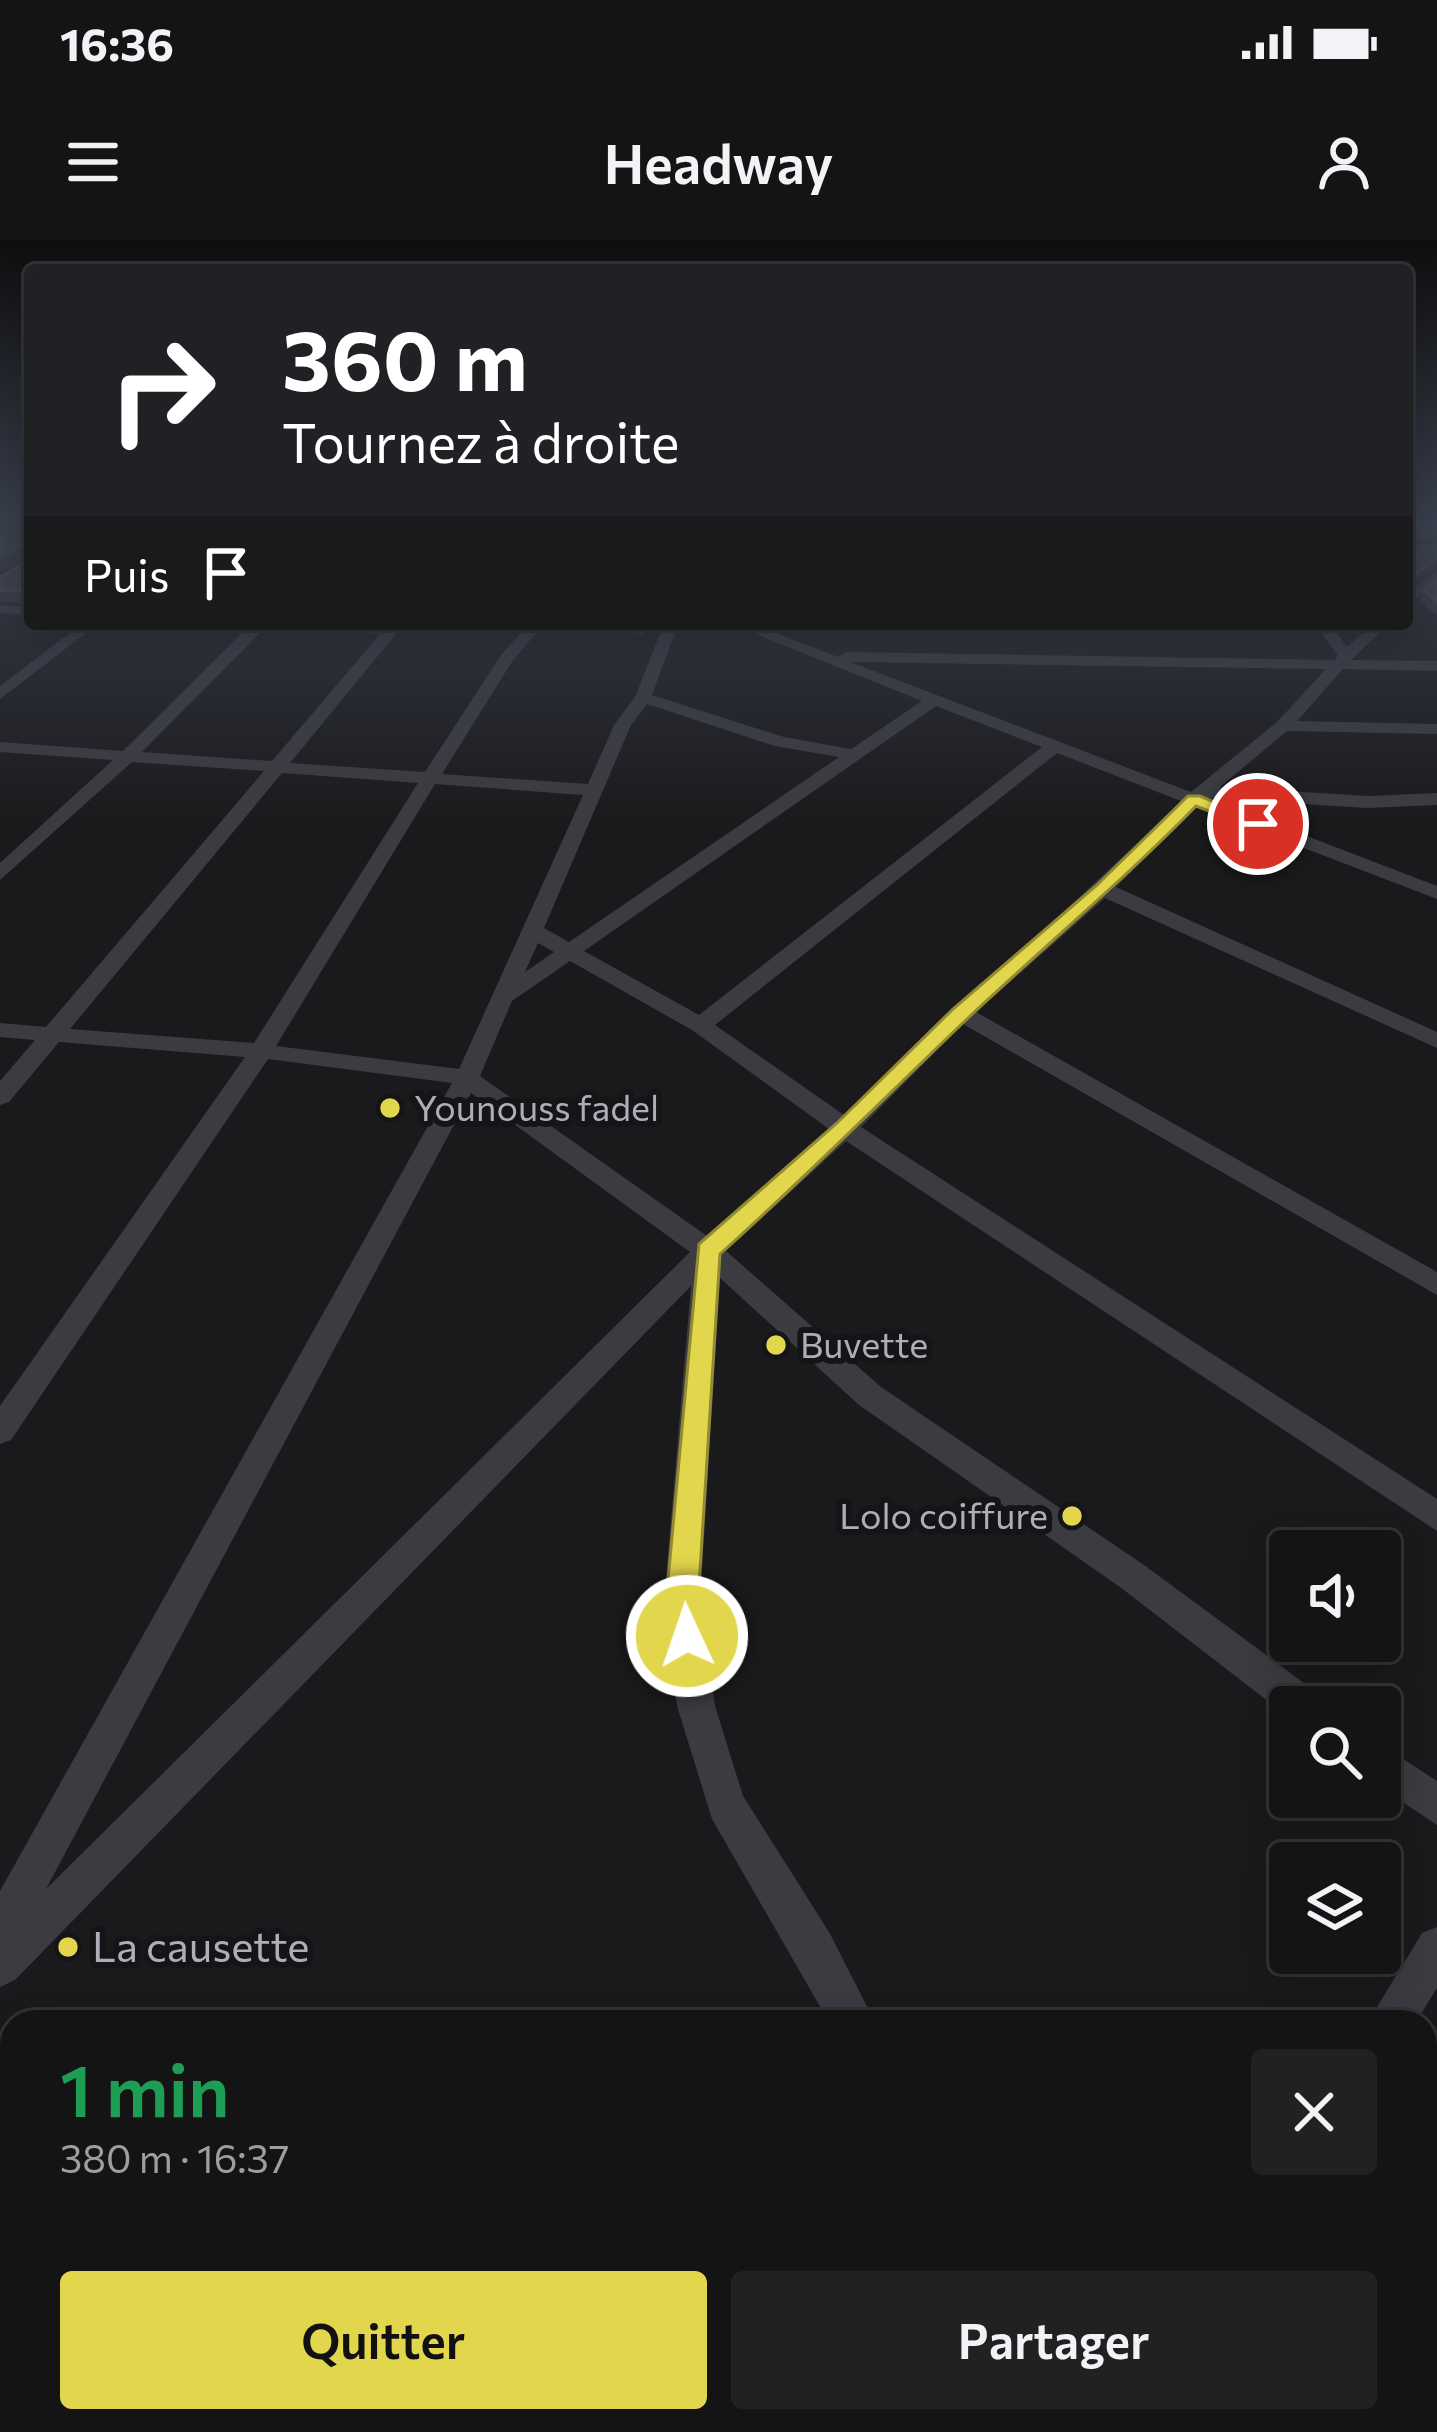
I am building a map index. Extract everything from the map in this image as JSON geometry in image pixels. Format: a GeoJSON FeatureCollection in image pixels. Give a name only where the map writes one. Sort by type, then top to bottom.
{"type":"FeatureCollection","features":[{"type":"Feature","properties":{"kind":"street"},"geometry":{"type":"LineString","coordinates":[[0,694],[83,630]]}},
{"type":"Feature","properties":{"kind":"street"},"geometry":{"type":"LineString","coordinates":[[0,874],[128,757],[253,630]]}},
{"type":"Feature","properties":{"kind":"street"},"geometry":{"type":"LineString","coordinates":[[0,1097],[392,630]]}},
{"type":"Feature","properties":{"kind":"street"},"geometry":{"type":"LineString","coordinates":[[0,1431],[261,1051],[430,778],[507,658],[531,630]]}},
{"type":"Feature","properties":{"kind":"street"},"geometry":{"type":"LineString","coordinates":[[0,1933],[467,1078],[623,725],[643,697],[668,630]]}},
{"type":"Feature","properties":{"kind":"street"},"geometry":{"type":"LineString","coordinates":[[754,630],[1055,746],[1198,795],[1437,893]]}},
{"type":"Feature","properties":{"kind":"street"},"geometry":{"type":"LineString","coordinates":[[1326,630],[1343,660]]}},
{"type":"Feature","properties":{"kind":"street"},"geometry":{"type":"LineString","coordinates":[[0,1965],[427,1540],[708,1251],[845,1128],[961,1013],[1103,889],[1198,795],[1283,726],[1376,630]]}},
{"type":"Feature","properties":{"kind":"street"},"geometry":{"type":"LineString","coordinates":[[822,656],[1343,660],[1437,666]]}},
{"type":"Feature","properties":{"kind":"street"},"geometry":{"type":"LineString","coordinates":[[643,697],[782,742],[855,755]]}},
{"type":"Feature","properties":{"kind":"street"},"geometry":{"type":"LineString","coordinates":[[505,996],[938,698]]}},
{"type":"Feature","properties":{"kind":"street"},"geometry":{"type":"LineString","coordinates":[[1283,726],[1437,729]]}},
{"type":"Feature","properties":{"kind":"street"},"geometry":{"type":"LineString","coordinates":[[700,1025],[1055,746]]}},
{"type":"Feature","properties":{"kind":"street"},"geometry":{"type":"LineString","coordinates":[[0,747],[593,790]]}},
{"type":"Feature","properties":{"kind":"street"},"geometry":{"type":"LineString","coordinates":[[1198,795],[1368,802],[1437,799]]}},
{"type":"Feature","properties":{"kind":"street"},"geometry":{"type":"LineString","coordinates":[[1103,889],[1437,1041]]}},
{"type":"Feature","properties":{"kind":"street"},"geometry":{"type":"LineString","coordinates":[[529,929],[700,1025],[845,1128],[1437,1517]]}},
{"type":"Feature","properties":{"kind":"street"},"geometry":{"type":"LineString","coordinates":[[961,1013],[1437,1285]]}},
{"type":"Feature","properties":{"kind":"street"},"geometry":{"type":"LineString","coordinates":[[0,1030],[261,1051],[467,1078],[708,1251],[870,1396],[1132,1576],[1278,1686]]}},
{"type":"Feature","properties":{"kind":"street"},"geometry":{"type":"LineString","coordinates":[[708,1251],[682,1602],[696,1706],[726,1805],[814,1947],[847,2010]]}},
{"type":"Feature","properties":{"kind":"street"},"geometry":{"type":"LineString","coordinates":[[1401,1778],[1437,1805]]}},
{"type":"Feature","properties":{"kind":"street"},"geometry":{"type":"LineString","coordinates":[[1398,2010],[1437,1948]]}},
{"type":"Feature","properties":{"kind":"place","name":"Younouss fadel"},"geometry":{"type":"Point","coordinates":[390,1108]}},
{"type":"Feature","properties":{"kind":"place","name":"Buvette"},"geometry":{"type":"Point","coordinates":[776,1345]}},
{"type":"Feature","properties":{"kind":"place","name":"Lolo coiffure"},"geometry":{"type":"Point","coordinates":[1072,1516]}},
{"type":"Feature","properties":{"kind":"place","name":"La causette"},"geometry":{"type":"Point","coordinates":[68,1947]}},
{"type":"Feature","properties":{"kind":"route"},"geometry":{"type":"LineString","coordinates":[[687,1636],[682,1602],[708,1251],[845,1128],[961,1013],[1103,889],[1194,799],[1258,824]]}}]}
